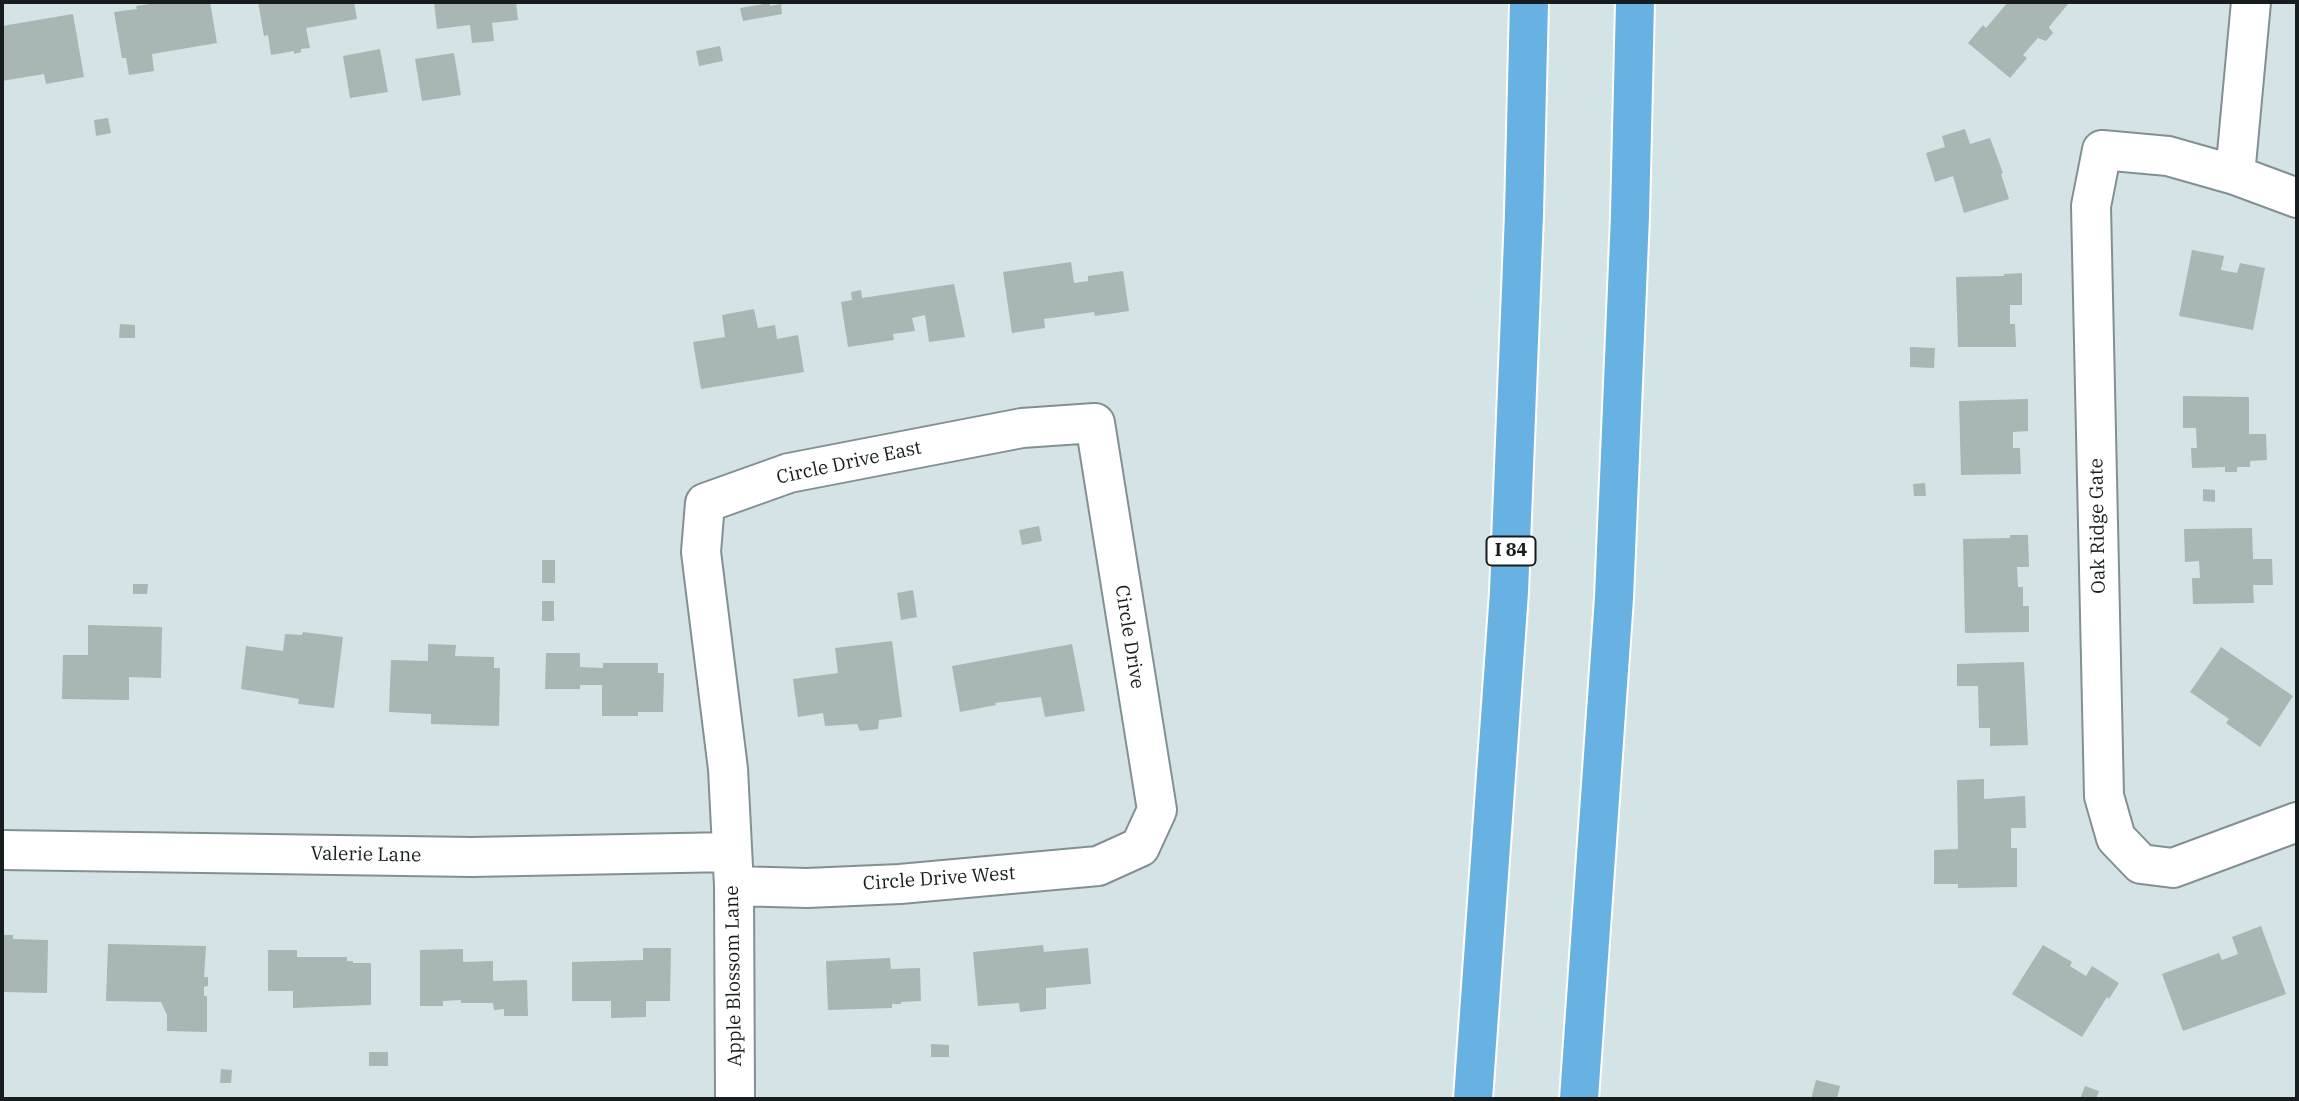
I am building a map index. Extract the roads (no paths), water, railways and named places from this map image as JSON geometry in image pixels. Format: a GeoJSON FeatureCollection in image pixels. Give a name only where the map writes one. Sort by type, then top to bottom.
{"type":"FeatureCollection","features":[{"type":"Feature","properties":{"kind":"highway","name":"I 84"},"geometry":{"type":"LineString","coordinates":[[1473,1099],[1509,592],[1524,227],[1529,2]]}},
{"type":"Feature","properties":{"kind":"highway"},"geometry":{"type":"LineString","coordinates":[[1579,1099],[1614,598],[1630,216],[1635,2]]}},
{"type":"Feature","properties":{"kind":"street"},"geometry":{"type":"LineString","coordinates":[[2235,175],[2251,2]]}},
{"type":"Feature","properties":{"kind":"street","name":"Oak Ridge Gate"},"geometry":{"type":"LineString","coordinates":[[2297,198],[2235,175],[2168,156],[2102,150],[2091,206],[2104,796],[2116,838],[2141,864],[2174,868],[2297,822]]}},
{"type":"Feature","properties":{"kind":"street","name":"Circle Drive"},"geometry":{"type":"LineString","coordinates":[[1095,423],[1157,810],[1140,847]]}},
{"type":"Feature","properties":{"kind":"street","name":"Circle Drive East"},"geometry":{"type":"LineString","coordinates":[[732,869],[728,769],[701,552],[705,503],[802,470],[1022,428],[1095,423]]}},
{"type":"Feature","properties":{"kind":"street","name":"Circle Drive West"},"geometry":{"type":"LineString","coordinates":[[732,869],[807,888],[900,884],[1098,866],[1140,847]]}},
{"type":"Feature","properties":{"kind":"street","name":"Valerie Lane"},"geometry":{"type":"LineString","coordinates":[[2,850],[471,857],[732,869]]}},
{"type":"Feature","properties":{"kind":"street","name":"Apple Blossom Lane"},"geometry":{"type":"LineString","coordinates":[[732,869],[735,1099]]}}]}
